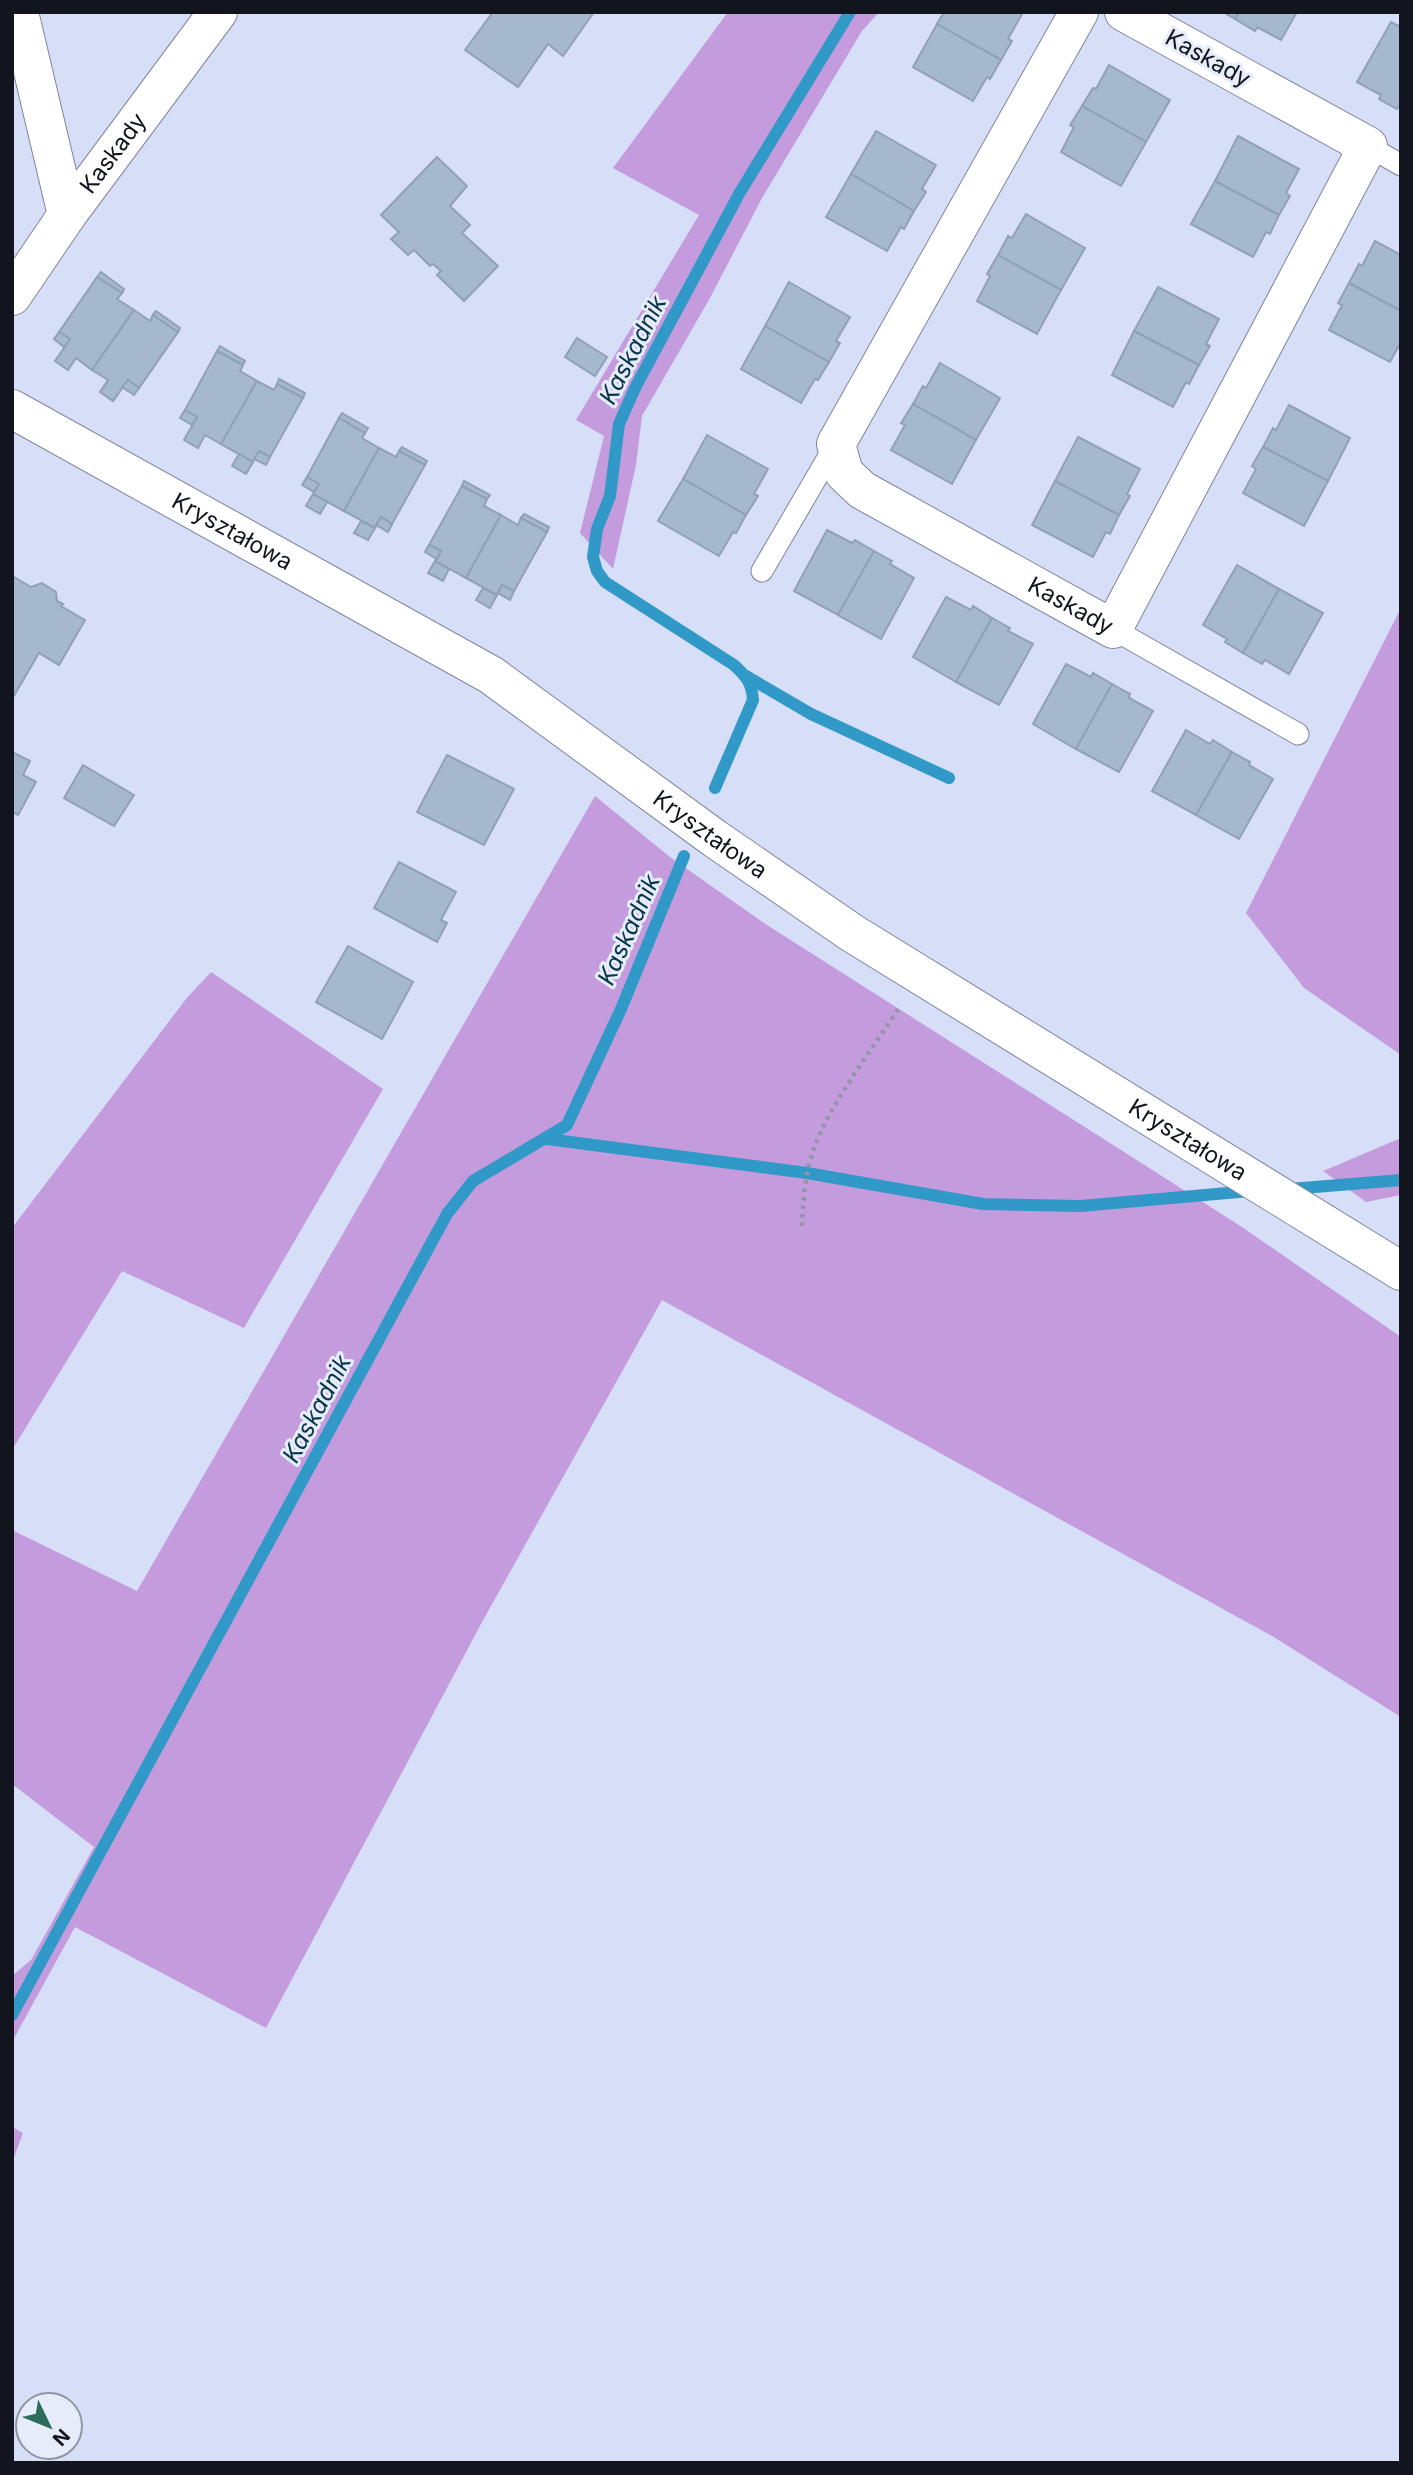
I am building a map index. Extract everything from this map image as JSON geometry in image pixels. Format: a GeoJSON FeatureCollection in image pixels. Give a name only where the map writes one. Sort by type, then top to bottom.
{"type":"FeatureCollection","features":[{"type":"Feature","properties":{"kind":"street"},"geometry":{"type":"LineString","coordinates":[[19,12],[67,215]]}},
{"type":"Feature","properties":{"kind":"street","name":"Kaskady"},"geometry":{"type":"LineString","coordinates":[[12,296],[67,215],[218,12]]}},
{"type":"Feature","properties":{"kind":"street"},"geometry":{"type":"LineString","coordinates":[[836,444],[1079,12]]}},
{"type":"Feature","properties":{"kind":"street","name":"Kaskady"},"geometry":{"type":"LineString","coordinates":[[836,444],[844,473],[863,490],[1112,629],[1368,146],[1124,12]]}},
{"type":"Feature","properties":{"kind":"street","name":"Kryształowa"},"geometry":{"type":"LineString","coordinates":[[12,409],[491,675],[714,838],[852,933],[1401,1271]]}},
{"type":"Feature","properties":{"kind":"lane"},"geometry":{"type":"LineString","coordinates":[[1368,146],[1401,165]]}},
{"type":"Feature","properties":{"kind":"lane"},"geometry":{"type":"LineString","coordinates":[[761,571],[836,444]]}},
{"type":"Feature","properties":{"kind":"lane"},"geometry":{"type":"LineString","coordinates":[[1112,629],[1298,734]]}},
{"type":"Feature","properties":{"kind":"path"},"geometry":{"type":"LineString","coordinates":[[802,1226],[804,1189],[812,1153],[823,1125],[899,1008]]}},
{"type":"Feature","properties":{"kind":"shaded area"},"geometry":{"type":"Polygon","coordinates":[[[728,12],[879,12],[862,31],[762,198],[710,298],[642,416],[636,465],[613,569],[580,533],[604,436],[576,420],[699,215],[613,168],[728,12]]]}},
{"type":"Feature","properties":{"kind":"shaded area"},"geometry":{"type":"Polygon","coordinates":[[[1401,608],[1401,1055],[1304,988],[1246,913],[1401,608]]]}},
{"type":"Feature","properties":{"kind":"shaded area"},"geometry":{"type":"Polygon","coordinates":[[[595,796],[670,857],[767,925],[1242,1227],[1401,1337],[1401,1717],[1272,1636],[662,1300],[481,1624],[266,2028],[75,1927],[12,2042],[12,1976],[31,1960],[94,1847],[12,1784],[12,1530],[137,1591],[595,796]]]}},
{"type":"Feature","properties":{"kind":"shaded area"},"geometry":{"type":"Polygon","coordinates":[[[211,972],[383,1089],[244,1328],[122,1271],[12,1450],[12,1228],[186,999],[211,972]]]}},
{"type":"Feature","properties":{"kind":"shaded area"},"geometry":{"type":"Polygon","coordinates":[[[1401,1138],[1401,1195],[1366,1202],[1323,1171],[1401,1138]]]}},
{"type":"Feature","properties":{"kind":"shaded area"},"geometry":{"type":"Polygon","coordinates":[[[12,2127],[23,2133],[12,2163],[12,2127]]]}},
{"type":"Feature","properties":{"kind":"building"},"geometry":{"type":"Polygon","coordinates":[[[493,12],[594,12],[563,56],[548,44],[518,87],[465,50],[493,12]]]}},
{"type":"Feature","properties":{"kind":"building"},"geometry":{"type":"Polygon","coordinates":[[[944,12],[1022,14],[1008,39],[1012,41],[1001,60],[937,24],[944,12]]]}},
{"type":"Feature","properties":{"kind":"building"},"geometry":{"type":"Polygon","coordinates":[[[1223,12],[1239,12],[1235,19],[1223,12]]]}},
{"type":"Feature","properties":{"kind":"building"},"geometry":{"type":"Polygon","coordinates":[[[1239,12],[1297,12],[1281,40],[1257,27],[1255,31],[1235,19],[1239,12]]]}},
{"type":"Feature","properties":{"kind":"building"},"geometry":{"type":"Polygon","coordinates":[[[1391,22],[1401,27],[1401,103],[1397,109],[1379,99],[1381,95],[1357,82],[1391,22]]]}},
{"type":"Feature","properties":{"kind":"building"},"geometry":{"type":"Polygon","coordinates":[[[937,24],[1001,60],[973,101],[913,67],[937,24]]]}},
{"type":"Feature","properties":{"kind":"building"},"geometry":{"type":"Polygon","coordinates":[[[1109,65],[1170,100],[1146,142],[1082,106],[1093,88],[1096,89],[1109,65]]]}},
{"type":"Feature","properties":{"kind":"building"},"geometry":{"type":"Polygon","coordinates":[[[1082,106],[1146,142],[1121,186],[1061,152],[1074,127],[1070,125],[1082,106]]]}},
{"type":"Feature","properties":{"kind":"building"},"geometry":{"type":"Polygon","coordinates":[[[876,131],[936,165],[922,189],[926,192],[914,211],[851,174],[876,131]]]}},
{"type":"Feature","properties":{"kind":"building"},"geometry":{"type":"Polygon","coordinates":[[[1238,136],[1299,169],[1286,193],[1290,196],[1279,215],[1215,181],[1238,136]]]}},
{"type":"Feature","properties":{"kind":"building"},"geometry":{"type":"Polygon","coordinates":[[[437,157],[467,186],[450,206],[470,225],[462,233],[498,266],[464,301],[437,275],[441,271],[433,264],[430,266],[414,250],[408,255],[391,239],[399,232],[381,215],[437,157]]]}},
{"type":"Feature","properties":{"kind":"building"},"geometry":{"type":"Polygon","coordinates":[[[851,174],[914,211],[887,251],[826,217],[851,174]]]}},
{"type":"Feature","properties":{"kind":"building"},"geometry":{"type":"Polygon","coordinates":[[[1215,181],[1279,215],[1270,234],[1266,232],[1253,257],[1191,224],[1215,181]]]}},
{"type":"Feature","properties":{"kind":"building"},"geometry":{"type":"Polygon","coordinates":[[[1026,214],[1085,248],[1061,290],[998,255],[1008,236],[1012,238],[1026,214]]]}},
{"type":"Feature","properties":{"kind":"building"},"geometry":{"type":"Polygon","coordinates":[[[1375,241],[1401,255],[1401,311],[1349,283],[1359,264],[1362,266],[1375,241]]]}},
{"type":"Feature","properties":{"kind":"building"},"geometry":{"type":"Polygon","coordinates":[[[998,255],[1061,290],[1037,334],[977,301],[990,276],[987,274],[998,255]]]}},
{"type":"Feature","properties":{"kind":"building"},"geometry":{"type":"Polygon","coordinates":[[[101,272],[124,289],[122,293],[97,277],[101,272]]]}},
{"type":"Feature","properties":{"kind":"building"},"geometry":{"type":"Polygon","coordinates":[[[97,277],[122,293],[117,299],[134,310],[92,370],[76,358],[68,370],[55,361],[70,339],[59,332],[97,277]]]}},
{"type":"Feature","properties":{"kind":"building"},"geometry":{"type":"Polygon","coordinates":[[[789,282],[850,317],[836,341],[840,343],[829,362],[765,326],[789,282]]]}},
{"type":"Feature","properties":{"kind":"building"},"geometry":{"type":"Polygon","coordinates":[[[1349,283],[1401,311],[1401,342],[1390,362],[1329,330],[1342,305],[1338,303],[1349,283]]]}},
{"type":"Feature","properties":{"kind":"building"},"geometry":{"type":"Polygon","coordinates":[[[1158,287],[1219,319],[1206,344],[1210,346],[1199,365],[1134,331],[1158,287]]]}},
{"type":"Feature","properties":{"kind":"building"},"geometry":{"type":"Polygon","coordinates":[[[134,310],[150,321],[153,315],[178,332],[139,388],[128,380],[113,401],[100,392],[108,380],[92,370],[134,310]]]}},
{"type":"Feature","properties":{"kind":"building"},"geometry":{"type":"Polygon","coordinates":[[[156,311],[180,328],[178,332],[153,315],[156,311]]]}},
{"type":"Feature","properties":{"kind":"building"},"geometry":{"type":"Polygon","coordinates":[[[765,326],[829,362],[801,403],[741,369],[765,326]]]}},
{"type":"Feature","properties":{"kind":"building"},"geometry":{"type":"Polygon","coordinates":[[[1134,331],[1199,365],[1189,384],[1186,382],[1173,407],[1112,375],[1134,331]]]}},
{"type":"Feature","properties":{"kind":"building"},"geometry":{"type":"Polygon","coordinates":[[[59,332],[70,339],[64,347],[54,339],[59,332]]]}},
{"type":"Feature","properties":{"kind":"building"},"geometry":{"type":"Polygon","coordinates":[[[577,338],[607,357],[595,376],[565,357],[577,338]]]}},
{"type":"Feature","properties":{"kind":"building"},"geometry":{"type":"Polygon","coordinates":[[[220,346],[245,361],[243,365],[217,351],[220,346]]]}},
{"type":"Feature","properties":{"kind":"building"},"geometry":{"type":"Polygon","coordinates":[[[217,351],[243,365],[240,371],[257,381],[221,444],[205,435],[198,448],[184,440],[197,417],[185,410],[217,351]]]}},
{"type":"Feature","properties":{"kind":"building"},"geometry":{"type":"Polygon","coordinates":[[[940,363],[1000,398],[976,440],[913,404],[940,363]]]}},
{"type":"Feature","properties":{"kind":"building"},"geometry":{"type":"Polygon","coordinates":[[[279,379],[305,393],[303,398],[277,384],[279,379]]]}},
{"type":"Feature","properties":{"kind":"building"},"geometry":{"type":"Polygon","coordinates":[[[128,380],[139,388],[134,395],[122,387],[128,380]]]}},
{"type":"Feature","properties":{"kind":"building"},"geometry":{"type":"Polygon","coordinates":[[[257,381],[274,390],[277,384],[303,398],[270,457],[259,451],[253,462],[221,444],[257,381]]]}},
{"type":"Feature","properties":{"kind":"building"},"geometry":{"type":"Polygon","coordinates":[[[913,404],[976,440],[952,484],[891,450],[905,425],[901,423],[913,404]]]}},
{"type":"Feature","properties":{"kind":"building"},"geometry":{"type":"Polygon","coordinates":[[[1289,405],[1350,438],[1328,481],[1263,447],[1273,428],[1276,430],[1289,405]]]}},
{"type":"Feature","properties":{"kind":"building"},"geometry":{"type":"Polygon","coordinates":[[[185,410],[197,417],[192,425],[180,418],[185,410]]]}},
{"type":"Feature","properties":{"kind":"building"},"geometry":{"type":"Polygon","coordinates":[[[342,413],[368,428],[365,433],[339,418],[342,413]]]}},
{"type":"Feature","properties":{"kind":"building"},"geometry":{"type":"Polygon","coordinates":[[[339,418],[365,433],[362,438],[379,448],[344,511],[313,494],[319,484],[307,477],[339,418]]]}},
{"type":"Feature","properties":{"kind":"building"},"geometry":{"type":"Polygon","coordinates":[[[707,435],[768,469],[754,494],[758,496],[746,515],[683,479],[707,435]]]}},
{"type":"Feature","properties":{"kind":"building"},"geometry":{"type":"Polygon","coordinates":[[[1078,437],[1140,469],[1127,494],[1130,496],[1119,515],[1055,481],[1078,437]]]}},
{"type":"Feature","properties":{"kind":"building"},"geometry":{"type":"Polygon","coordinates":[[[402,447],[427,461],[425,465],[399,451],[402,447]]]}},
{"type":"Feature","properties":{"kind":"building"},"geometry":{"type":"Polygon","coordinates":[[[1263,447],[1328,481],[1304,526],[1243,493],[1256,469],[1252,466],[1263,447]]]}},
{"type":"Feature","properties":{"kind":"building"},"geometry":{"type":"Polygon","coordinates":[[[379,448],[396,457],[399,451],[425,465],[392,524],[381,517],[375,528],[344,511],[379,448]]]}},
{"type":"Feature","properties":{"kind":"building"},"geometry":{"type":"Polygon","coordinates":[[[259,451],[270,457],[266,465],[254,459],[259,451]]]}},
{"type":"Feature","properties":{"kind":"building"},"geometry":{"type":"Polygon","coordinates":[[[239,454],[253,462],[246,474],[232,466],[239,454]]]}},
{"type":"Feature","properties":{"kind":"building"},"geometry":{"type":"Polygon","coordinates":[[[307,477],[319,484],[314,492],[302,485],[307,477]]]}},
{"type":"Feature","properties":{"kind":"building"},"geometry":{"type":"Polygon","coordinates":[[[683,479],[746,515],[719,556],[658,521],[683,479]]]}},
{"type":"Feature","properties":{"kind":"building"},"geometry":{"type":"Polygon","coordinates":[[[464,481],[490,495],[487,499],[462,486],[464,481]]]}},
{"type":"Feature","properties":{"kind":"building"},"geometry":{"type":"Polygon","coordinates":[[[1055,481],[1119,515],[1110,534],[1106,532],[1093,557],[1032,525],[1055,481]]]}},
{"type":"Feature","properties":{"kind":"building"},"geometry":{"type":"Polygon","coordinates":[[[462,486],[487,499],[484,506],[501,515],[466,578],[435,561],[441,551],[429,545],[462,486]]]}},
{"type":"Feature","properties":{"kind":"building"},"geometry":{"type":"Polygon","coordinates":[[[313,494],[327,502],[320,514],[306,506],[313,494]]]}},
{"type":"Feature","properties":{"kind":"building"},"geometry":{"type":"Polygon","coordinates":[[[524,514],[549,527],[547,532],[521,518],[524,514]]]}},
{"type":"Feature","properties":{"kind":"building"},"geometry":{"type":"Polygon","coordinates":[[[501,515],[518,525],[521,518],[547,532],[514,591],[502,585],[497,595],[466,578],[501,515]]]}},
{"type":"Feature","properties":{"kind":"building"},"geometry":{"type":"Polygon","coordinates":[[[381,517],[392,524],[388,532],[376,525],[381,517]]]}},
{"type":"Feature","properties":{"kind":"building"},"geometry":{"type":"Polygon","coordinates":[[[361,521],[375,528],[368,540],[354,533],[361,521]]]}},
{"type":"Feature","properties":{"kind":"building"},"geometry":{"type":"Polygon","coordinates":[[[827,530],[852,543],[855,540],[874,551],[838,615],[794,591],[827,530]]]}},
{"type":"Feature","properties":{"kind":"building"},"geometry":{"type":"Polygon","coordinates":[[[429,545],[441,551],[437,559],[425,552],[429,545]]]}},
{"type":"Feature","properties":{"kind":"building"},"geometry":{"type":"Polygon","coordinates":[[[874,551],[914,578],[881,639],[838,615],[874,551]]]}},
{"type":"Feature","properties":{"kind":"building"},"geometry":{"type":"Polygon","coordinates":[[[435,561],[449,569],[443,581],[428,573],[435,561]]]}},
{"type":"Feature","properties":{"kind":"building"},"geometry":{"type":"Polygon","coordinates":[[[1237,565],[1279,589],[1243,653],[1225,642],[1227,639],[1203,625],[1237,565]]]}},
{"type":"Feature","properties":{"kind":"building"},"geometry":{"type":"Polygon","coordinates":[[[14,577],[31,587],[42,583],[56,592],[57,601],[63,604],[61,606],[85,620],[59,665],[39,653],[12,699],[12,581],[14,577]]]}},
{"type":"Feature","properties":{"kind":"building"},"geometry":{"type":"Polygon","coordinates":[[[502,585],[514,591],[510,600],[498,593],[502,585]]]}},
{"type":"Feature","properties":{"kind":"building"},"geometry":{"type":"Polygon","coordinates":[[[483,588],[497,595],[490,608],[476,600],[483,588]]]}},
{"type":"Feature","properties":{"kind":"building"},"geometry":{"type":"Polygon","coordinates":[[[1279,589],[1323,613],[1289,674],[1265,660],[1262,664],[1243,653],[1279,589]]]}},
{"type":"Feature","properties":{"kind":"building"},"geometry":{"type":"Polygon","coordinates":[[[946,597],[971,610],[973,606],[992,618],[956,682],[913,657],[946,597]]]}},
{"type":"Feature","properties":{"kind":"building"},"geometry":{"type":"Polygon","coordinates":[[[992,618],[1010,628],[1008,631],[1033,644],[999,705],[956,682],[992,618]]]}},
{"type":"Feature","properties":{"kind":"building"},"geometry":{"type":"Polygon","coordinates":[[[1066,664],[1091,677],[1093,673],[1112,684],[1076,749],[1033,724],[1066,664]]]}},
{"type":"Feature","properties":{"kind":"building"},"geometry":{"type":"Polygon","coordinates":[[[1112,684],[1130,694],[1129,698],[1153,711],[1119,772],[1076,749],[1112,684]]]}},
{"type":"Feature","properties":{"kind":"building"},"geometry":{"type":"Polygon","coordinates":[[[1186,730],[1210,744],[1213,740],[1232,752],[1196,815],[1152,791],[1186,730]]]}},
{"type":"Feature","properties":{"kind":"building"},"geometry":{"type":"Polygon","coordinates":[[[12,752],[30,761],[23,775],[36,782],[18,815],[12,812],[12,752]]]}},
{"type":"Feature","properties":{"kind":"building"},"geometry":{"type":"Polygon","coordinates":[[[1232,752],[1273,779],[1239,839],[1196,815],[1232,752]]]}},
{"type":"Feature","properties":{"kind":"building"},"geometry":{"type":"Polygon","coordinates":[[[447,755],[514,789],[484,845],[417,812],[447,755]]]}},
{"type":"Feature","properties":{"kind":"building"},"geometry":{"type":"Polygon","coordinates":[[[83,765],[134,795],[114,826],[64,798],[83,765]]]}},
{"type":"Feature","properties":{"kind":"building"},"geometry":{"type":"Polygon","coordinates":[[[399,862],[456,892],[441,920],[447,923],[437,942],[374,908],[399,862]]]}},
{"type":"Feature","properties":{"kind":"building"},"geometry":{"type":"Polygon","coordinates":[[[348,946],[413,982],[382,1039],[316,1002],[348,946]]]}},
{"type":"Feature","properties":{"kind":"waterway","name":"Kaskadnik"},"geometry":{"type":"LineString","coordinates":[[715,788],[753,700],[750,684],[734,665],[605,582],[597,571],[593,557],[597,529],[610,496],[619,424],[635,388],[739,194],[850,12]]}},
{"type":"Feature","properties":{"kind":"waterway"},"geometry":{"type":"LineString","coordinates":[[746,676],[811,714],[949,778]]}},
{"type":"Feature","properties":{"kind":"waterway","name":"Kaskadnik"},"geometry":{"type":"LineString","coordinates":[[12,2015],[447,1214],[473,1181],[567,1125],[621,1009],[684,856]]}},
{"type":"Feature","properties":{"kind":"waterway"},"geometry":{"type":"LineString","coordinates":[[547,1139],[807,1173],[983,1204],[1081,1206],[1250,1191]]}},
{"type":"Feature","properties":{"kind":"waterway"},"geometry":{"type":"LineString","coordinates":[[1290,1189],[1401,1180]]}}]}
